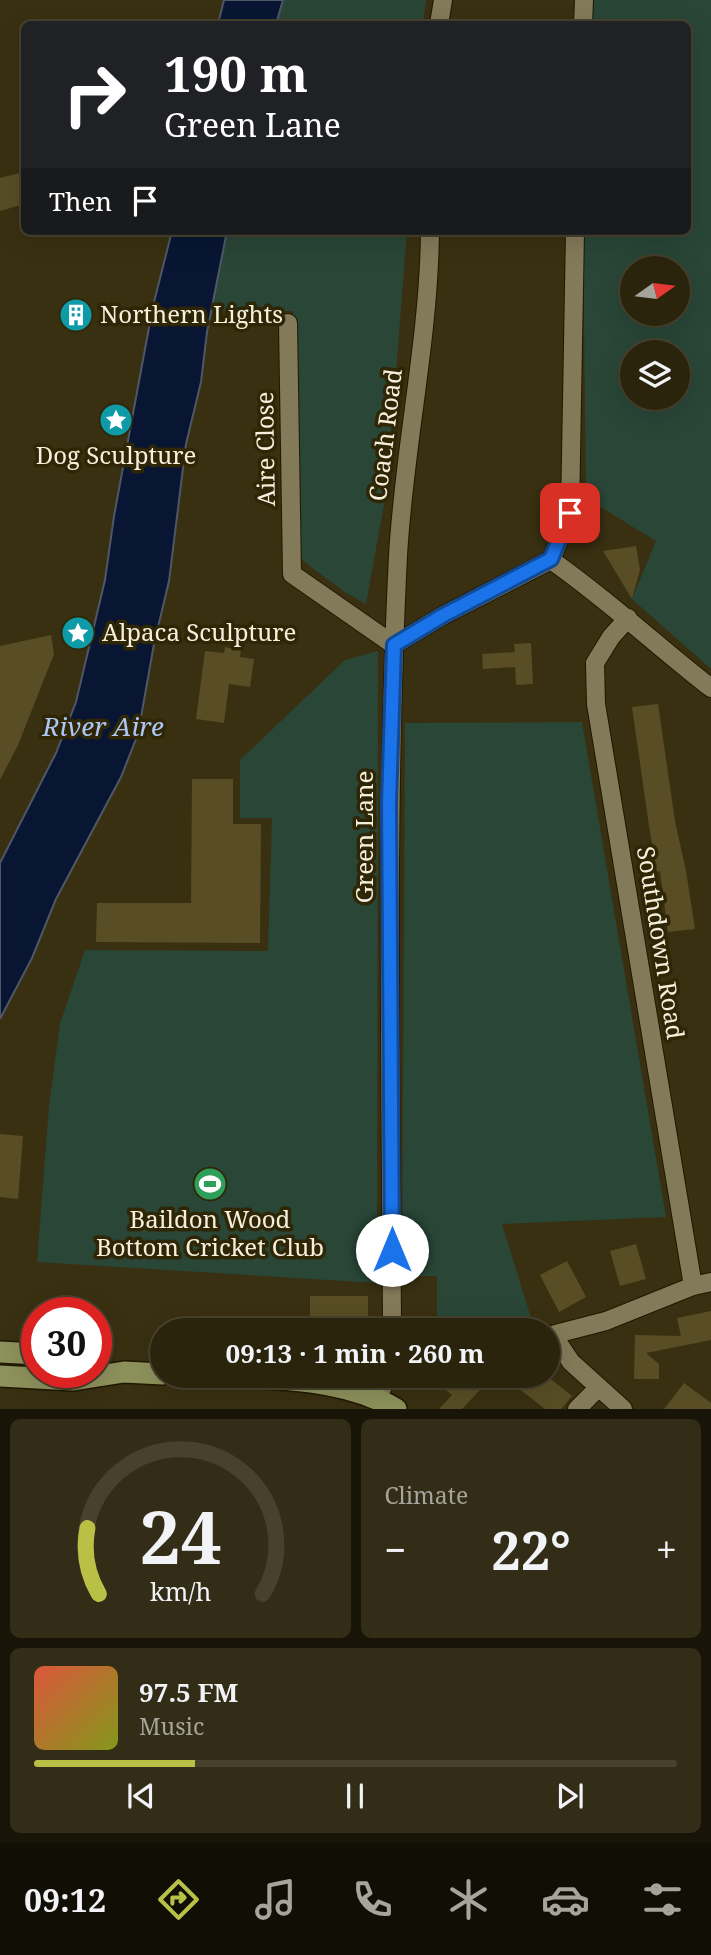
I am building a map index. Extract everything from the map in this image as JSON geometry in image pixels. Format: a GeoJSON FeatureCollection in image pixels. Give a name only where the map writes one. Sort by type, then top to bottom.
{"type":"FeatureCollection","features":[{"type":"Feature","properties":{"kind":"main road"},"geometry":{"type":"LineString","coordinates":[[0,1352],[21,1353]]}},
{"type":"Feature","properties":{"kind":"main road"},"geometry":{"type":"LineString","coordinates":[[112,1369],[124,1372]]}},
{"type":"Feature","properties":{"kind":"main road"},"geometry":{"type":"LineString","coordinates":[[0,1376],[74,1380],[124,1372],[150,1373]]}},
{"type":"Feature","properties":{"kind":"main road"},"geometry":{"type":"LineString","coordinates":[[347,1388],[387,1403]]}},
{"type":"Feature","properties":{"kind":"street"},"geometry":{"type":"LineString","coordinates":[[440,21],[443,0]]}},
{"type":"Feature","properties":{"kind":"street"},"geometry":{"type":"LineString","coordinates":[[583,21],[584,0]]}},
{"type":"Feature","properties":{"kind":"street","name":"Coach Road"},"geometry":{"type":"LineString","coordinates":[[394,645],[403,494],[426,313],[430,235]]}},
{"type":"Feature","properties":{"kind":"street"},"geometry":{"type":"LineString","coordinates":[[394,645],[442,616],[551,559],[570,513],[575,235]]}},
{"type":"Feature","properties":{"kind":"street","name":"Aire Close"},"geometry":{"type":"LineString","coordinates":[[288,323],[292,574],[394,645]]}},
{"type":"Feature","properties":{"kind":"street"},"geometry":{"type":"LineString","coordinates":[[551,559],[589,586],[664,652],[711,688]]}},
{"type":"Feature","properties":{"kind":"street","name":"Southdown Road"},"geometry":{"type":"LineString","coordinates":[[628,618],[611,637],[595,663],[596,704],[693,1286]]}},
{"type":"Feature","properties":{"kind":"street","name":"Green Lane"},"geometry":{"type":"LineString","coordinates":[[392,1318],[389,811],[394,645]]}},
{"type":"Feature","properties":{"kind":"street"},"geometry":{"type":"LineString","coordinates":[[560,1333],[606,1321],[693,1286],[711,1282]]}},
{"type":"Feature","properties":{"kind":"street"},"geometry":{"type":"LineString","coordinates":[[560,1348],[598,1388],[623,1409]]}},
{"type":"Feature","properties":{"kind":"street"},"geometry":{"type":"LineString","coordinates":[[577,1409],[598,1388]]}},
{"type":"Feature","properties":{"kind":"green space"},"geometry":{"type":"Polygon","coordinates":[[[283,0],[426,0],[423,21],[277,21],[283,0]]]}},
{"type":"Feature","properties":{"kind":"green space"},"geometry":{"type":"Polygon","coordinates":[[[592,0],[711,0],[711,669],[632,599],[656,541],[586,498],[583,235],[691,235],[691,21],[591,21],[592,0]]]}},
{"type":"Feature","properties":{"kind":"green space"},"geometry":{"type":"Polygon","coordinates":[[[226,235],[407,235],[387,488],[366,604],[346,593],[303,561],[291,539],[293,311],[211,311],[226,235]]]}},
{"type":"Feature","properties":{"kind":"green space","name":"Baildon Wood Bottom Cricket Club"},"geometry":{"type":"Polygon","coordinates":[[[378,651],[377,1283],[37,1262],[49,1105],[60,1024],[85,950],[268,951],[272,818],[240,818],[240,760],[345,660],[378,651]]]}},
{"type":"Feature","properties":{"kind":"green space"},"geometry":{"type":"Polygon","coordinates":[[[582,722],[666,1217],[502,1224],[531,1318],[437,1318],[437,1276],[402,1276],[405,723],[582,722]]]}},
{"type":"Feature","properties":{"kind":"water"},"geometry":{"type":"Polygon","coordinates":[[[224,0],[283,0],[277,21],[219,21],[224,0]]]}},
{"type":"Feature","properties":{"kind":"water","name":"River Aire"},"geometry":{"type":"Polygon","coordinates":[[[171,235],[226,235],[207,332],[201,382],[186,444],[169,581],[154,644],[138,734],[121,777],[56,899],[32,958],[0,1019],[0,863],[56,753],[76,702],[105,580],[114,516],[153,306],[171,235]]]}},
{"type":"Feature","properties":{"kind":"building"},"geometry":{"type":"Polygon","coordinates":[[[21,173],[21,205],[0,211],[0,178],[21,173]]]}},
{"type":"Feature","properties":{"kind":"building"},"geometry":{"type":"Polygon","coordinates":[[[636,546],[640,570],[632,599],[603,551],[636,546]]]}},
{"type":"Feature","properties":{"kind":"building"},"geometry":{"type":"Polygon","coordinates":[[[51,635],[54,654],[18,745],[0,780],[0,646],[51,635]]]}},
{"type":"Feature","properties":{"kind":"building"},"geometry":{"type":"Polygon","coordinates":[[[531,643],[533,684],[516,685],[515,667],[483,669],[482,654],[515,652],[514,644],[531,643]]]}},
{"type":"Feature","properties":{"kind":"building"},"geometry":{"type":"Polygon","coordinates":[[[225,647],[241,650],[240,657],[254,659],[250,687],[229,684],[224,723],[196,719],[205,651],[224,653],[225,647]]]}},
{"type":"Feature","properties":{"kind":"building"},"geometry":{"type":"Polygon","coordinates":[[[658,704],[675,821],[695,929],[668,932],[632,707],[658,704]]]}},
{"type":"Feature","properties":{"kind":"building"},"geometry":{"type":"Polygon","coordinates":[[[192,779],[233,779],[233,824],[261,824],[260,943],[96,942],[97,903],[191,903],[192,779]]]}},
{"type":"Feature","properties":{"kind":"building"},"geometry":{"type":"Polygon","coordinates":[[[0,1134],[23,1136],[18,1199],[0,1197],[0,1134]]]}},
{"type":"Feature","properties":{"kind":"building"},"geometry":{"type":"Polygon","coordinates":[[[636,1244],[646,1279],[620,1286],[610,1251],[636,1244]]]}},
{"type":"Feature","properties":{"kind":"building"},"geometry":{"type":"Polygon","coordinates":[[[567,1261],[586,1297],[559,1312],[540,1275],[567,1261]]]}},
{"type":"Feature","properties":{"kind":"building"},"geometry":{"type":"Polygon","coordinates":[[[310,1296],[368,1296],[368,1318],[310,1318],[310,1296]]]}},
{"type":"Feature","properties":{"kind":"building"},"geometry":{"type":"Polygon","coordinates":[[[711,1311],[711,1340],[646,1353],[659,1364],[659,1379],[634,1379],[635,1335],[681,1336],[677,1318],[711,1311]]]}},
{"type":"Feature","properties":{"kind":"building"},"geometry":{"type":"Polygon","coordinates":[[[684,1383],[711,1403],[711,1409],[664,1409],[684,1383]]]}},
{"type":"Feature","properties":{"kind":"building"},"geometry":{"type":"Polygon","coordinates":[[[560,1386],[572,1396],[561,1409],[545,1409],[518,1388],[560,1386]]]}},
{"type":"Feature","properties":{"kind":"building"},"geometry":{"type":"Polygon","coordinates":[[[482,1388],[462,1409],[439,1409],[452,1395],[445,1389],[482,1388]]]}},
{"type":"Feature","properties":{"kind":"place","name":"Northern Lights"},"geometry":{"type":"Point","coordinates":[76,315]}},
{"type":"Feature","properties":{"kind":"place","name":"Dog Sculpture"},"geometry":{"type":"Point","coordinates":[116,420]}},
{"type":"Feature","properties":{"kind":"place","name":"Alpaca Sculpture"},"geometry":{"type":"Point","coordinates":[78,633]}},
{"type":"Feature","properties":{"kind":"place","name":"Baildon Wood Bottom Cricket Club"},"geometry":{"type":"Point","coordinates":[210,1184]}},
{"type":"Feature","properties":{"kind":"route"},"geometry":{"type":"LineString","coordinates":[[392,1250],[389,803],[394,645],[442,616],[551,559],[570,513]]}}]}
